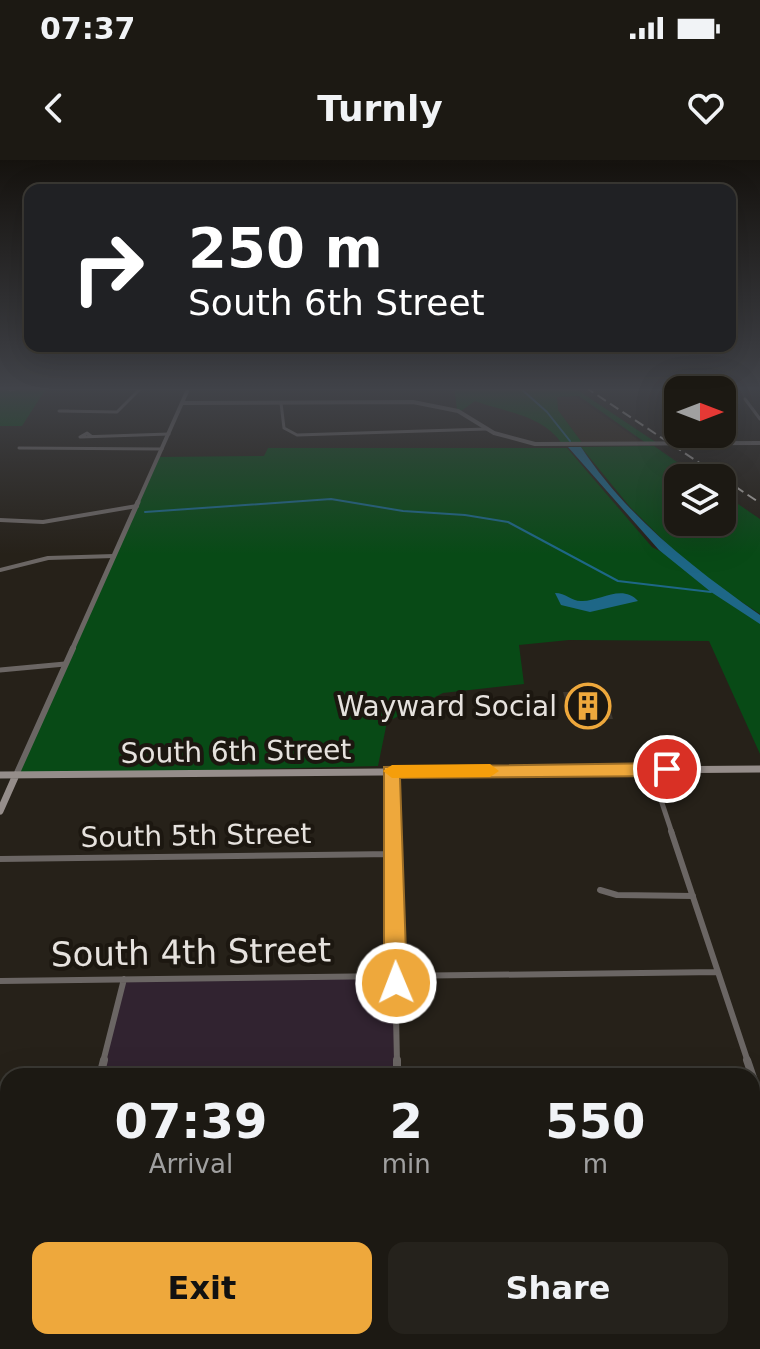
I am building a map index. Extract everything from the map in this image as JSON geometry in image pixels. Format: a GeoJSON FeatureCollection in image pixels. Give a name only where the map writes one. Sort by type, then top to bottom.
{"type":"FeatureCollection","features":[{"type":"Feature","properties":{"kind":"main road","name":"South 6th Street"},"geometry":{"type":"LineString","coordinates":[[0,775],[760,769]]}},
{"type":"Feature","properties":{"kind":"main road"},"geometry":{"type":"LineString","coordinates":[[0,811],[16,775]]}},
{"type":"Feature","properties":{"kind":"street"},"geometry":{"type":"LineString","coordinates":[[16,775],[165,442]]}},
{"type":"Feature","properties":{"kind":"street"},"geometry":{"type":"LineString","coordinates":[[533,442],[561,445],[760,443]]}},
{"type":"Feature","properties":{"kind":"street"},"geometry":{"type":"LineString","coordinates":[[19,448],[162,449]]}},
{"type":"Feature","properties":{"kind":"street"},"geometry":{"type":"LineString","coordinates":[[0,520],[43,522],[137,506]]}},
{"type":"Feature","properties":{"kind":"street"},"geometry":{"type":"LineString","coordinates":[[0,570],[48,558],[114,556]]}},
{"type":"Feature","properties":{"kind":"street"},"geometry":{"type":"LineString","coordinates":[[0,670],[65,664]]}},
{"type":"Feature","properties":{"kind":"street"},"geometry":{"type":"LineString","coordinates":[[651,769],[750,1068]]}},
{"type":"Feature","properties":{"kind":"street"},"geometry":{"type":"LineString","coordinates":[[391,771],[397,1068]]}},
{"type":"Feature","properties":{"kind":"street","name":"South 5th Street"},"geometry":{"type":"LineString","coordinates":[[0,859],[393,854]]}},
{"type":"Feature","properties":{"kind":"street"},"geometry":{"type":"LineString","coordinates":[[600,890],[617,895],[693,896]]}},
{"type":"Feature","properties":{"kind":"street","name":"South 4th Street"},"geometry":{"type":"LineString","coordinates":[[0,981],[718,972]]}},
{"type":"Feature","properties":{"kind":"street"},"geometry":{"type":"LineString","coordinates":[[102,1068],[124,979]]}},
{"type":"Feature","properties":{"kind":"shaded area"},"geometry":{"type":"Polygon","coordinates":[[[582,442],[643,443],[583,444],[582,442]]]}},
{"type":"Feature","properties":{"kind":"shaded area"},"geometry":{"type":"Polygon","coordinates":[[[395,976],[397,1068],[102,1068],[124,979],[395,976]]]}},
{"type":"Feature","properties":{"kind":"green space"},"geometry":{"type":"Polygon","coordinates":[[[654,446],[680,464],[664,464],[664,536],[736,536],[736,503],[760,519],[760,614],[737,599],[760,622],[760,754],[709,641],[569,640],[519,645],[524,684],[443,693],[387,722],[378,766],[16,775],[158,457],[264,456],[268,448],[567,448],[652,547],[689,566],[630,507],[581,447],[654,446]]]}},
{"type":"Feature","properties":{"kind":"water"},"geometry":{"type":"Polygon","coordinates":[[[568,447],[581,447],[640,518],[686,559],[760,615],[760,624],[711,592],[659,550],[568,447]]]}},
{"type":"Feature","properties":{"kind":"water"},"geometry":{"type":"Polygon","coordinates":[[[555,593],[588,601],[618,593],[632,596],[638,601],[590,612],[561,605],[555,593]]]}},
{"type":"Feature","properties":{"kind":"building","name":"Wayward Social"},"geometry":{"type":"Polygon","coordinates":[[[604,691],[613,719],[571,720],[563,692],[604,691]]]}},
{"type":"Feature","properties":{"kind":"waterway"},"geometry":{"type":"LineString","coordinates":[[145,512],[331,499],[403,511],[465,515],[508,522],[618,581],[711,592]]}},
{"type":"Feature","properties":{"kind":"railway"},"geometry":{"type":"LineString","coordinates":[[669,442],[760,503]]}},
{"type":"Feature","properties":{"kind":"slow traffic"},"geometry":{"type":"LineString","coordinates":[[392,771],[490,771]]}},
{"type":"Feature","properties":{"kind":"place","name":"Wayward Social"},"geometry":{"type":"Point","coordinates":[588,706]}},
{"type":"Feature","properties":{"kind":"route"},"geometry":{"type":"LineString","coordinates":[[396,983],[391,771],[667,769]]}}]}
